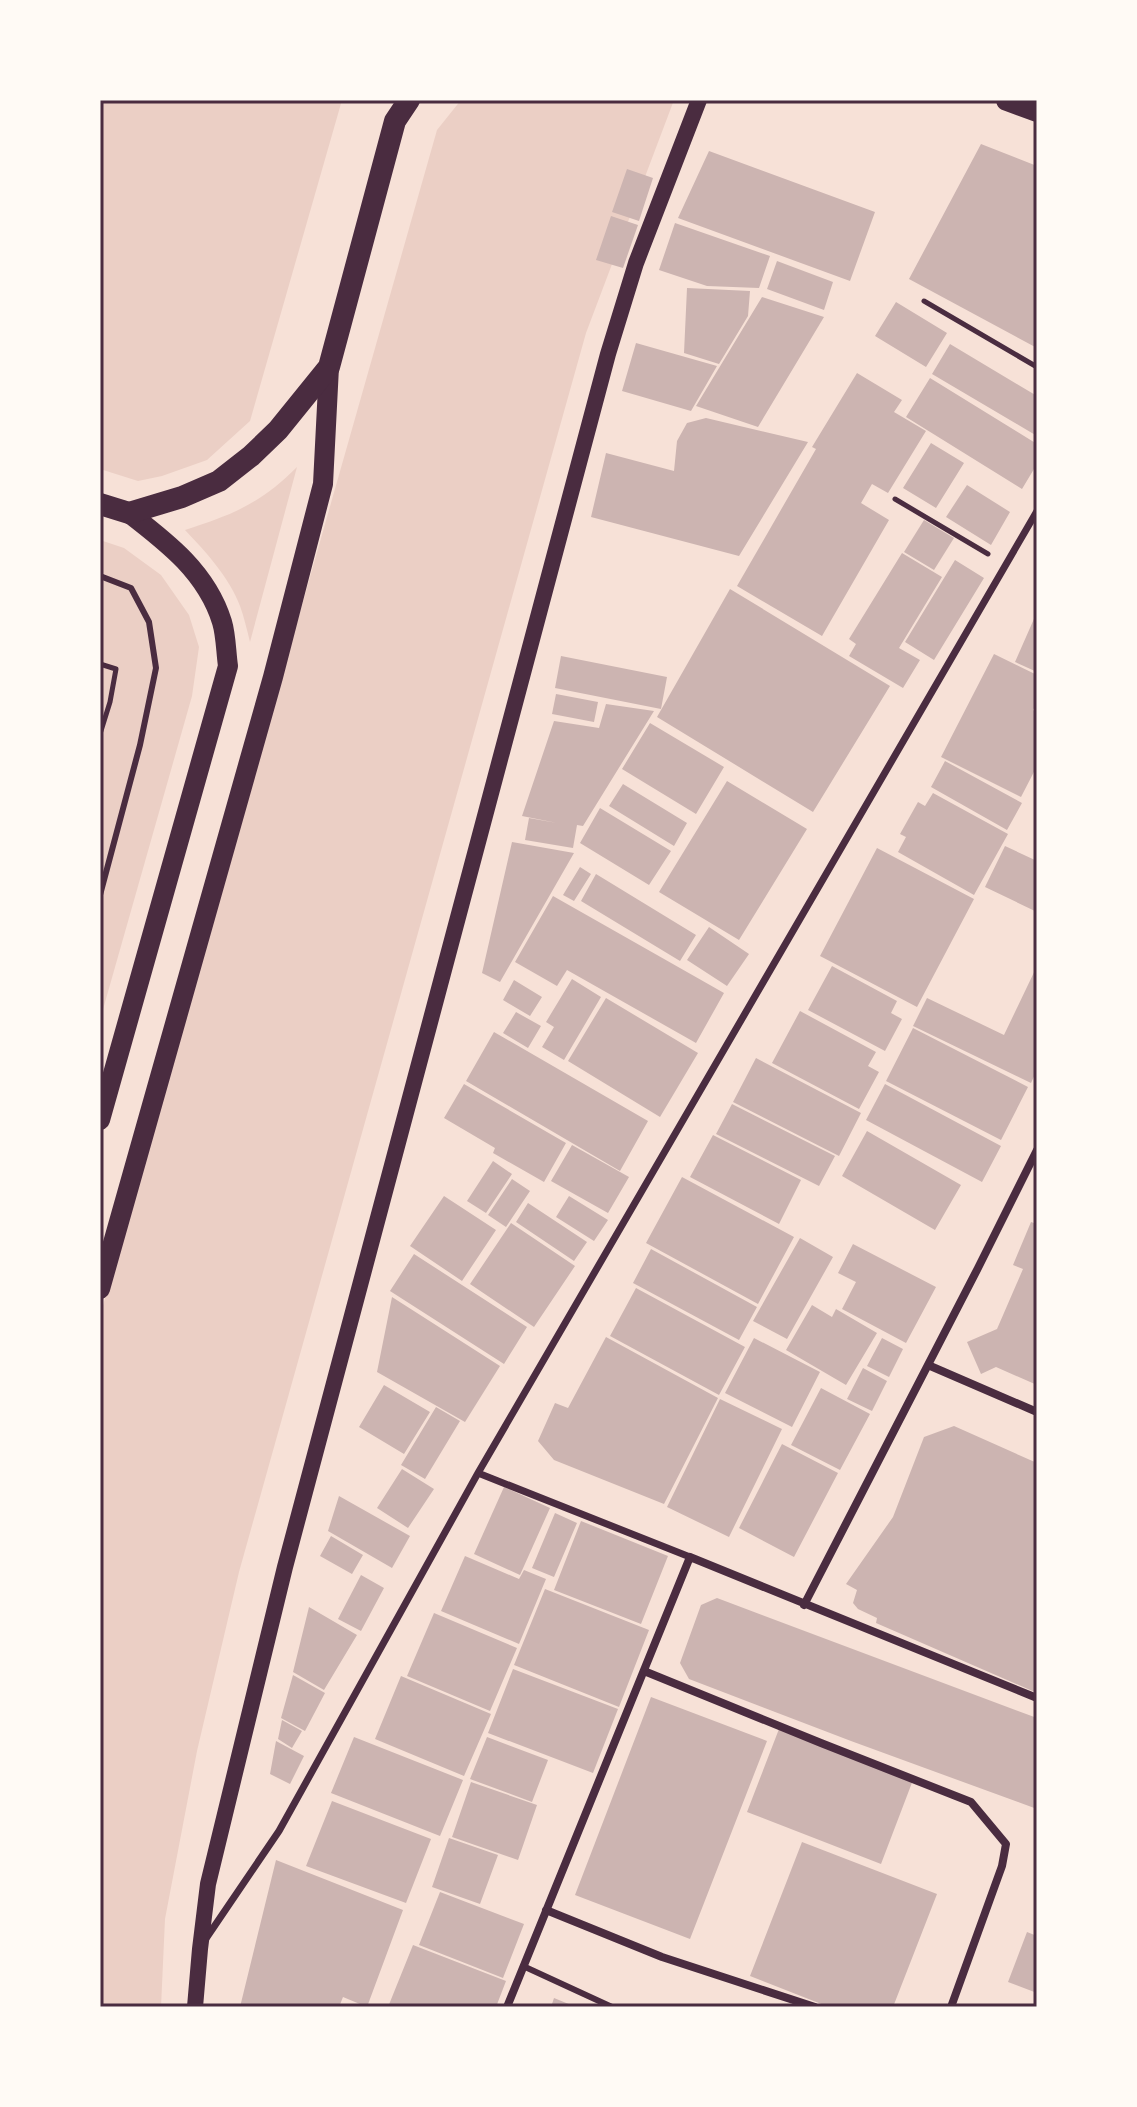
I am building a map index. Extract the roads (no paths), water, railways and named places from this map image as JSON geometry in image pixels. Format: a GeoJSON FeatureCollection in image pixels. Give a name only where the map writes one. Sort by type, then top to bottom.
{"type":"FeatureCollection","features":[{"type":"Feature","properties":{"kind":"highway"},"geometry":{"type":"LineString","coordinates":[[100,504],[129,513],[182,497],[219,481],[278,430],[329,367],[397,110],[409,100]]}},
{"type":"Feature","properties":{"kind":"highway"},"geometry":{"type":"LineString","coordinates":[[1007,100],[1037,111]]}},
{"type":"Feature","properties":{"kind":"main road"},"geometry":{"type":"LineString","coordinates":[[195,2007],[208,1884],[285,1567],[608,354],[636,263],[699,100]]}},
{"type":"Feature","properties":{"kind":"main road"},"geometry":{"type":"LineString","coordinates":[[100,1289],[269,693],[323,484],[329,367]]}},
{"type":"Feature","properties":{"kind":"main road"},"geometry":{"type":"LineString","coordinates":[[100,1120],[228,666],[223,622],[203,579],[171,546],[129,513]]}},
{"type":"Feature","properties":{"kind":"street"},"geometry":{"type":"LineString","coordinates":[[200,1949],[279,1831],[478,1473],[1037,511]]}},
{"type":"Feature","properties":{"kind":"street"},"geometry":{"type":"LineString","coordinates":[[804,1605],[1037,1150]]}},
{"type":"Feature","properties":{"kind":"street"},"geometry":{"type":"LineString","coordinates":[[928,1365],[1037,1412]]}},
{"type":"Feature","properties":{"kind":"street"},"geometry":{"type":"LineString","coordinates":[[478,1473],[1037,1698]]}},
{"type":"Feature","properties":{"kind":"street"},"geometry":{"type":"LineString","coordinates":[[507,2007],[690,1557]]}},
{"type":"Feature","properties":{"kind":"street"},"geometry":{"type":"LineString","coordinates":[[644,1671],[971,1802],[1006,1844],[1002,1866],[951,2007]]}},
{"type":"Feature","properties":{"kind":"street"},"geometry":{"type":"LineString","coordinates":[[546,1910],[662,1957],[815,2007]]}},
{"type":"Feature","properties":{"kind":"lane"},"geometry":{"type":"LineString","coordinates":[[100,576],[131,588],[149,622],[156,668],[140,745],[100,895]]}},
{"type":"Feature","properties":{"kind":"lane"},"geometry":{"type":"LineString","coordinates":[[523,1966],[612,2007]]}}]}
